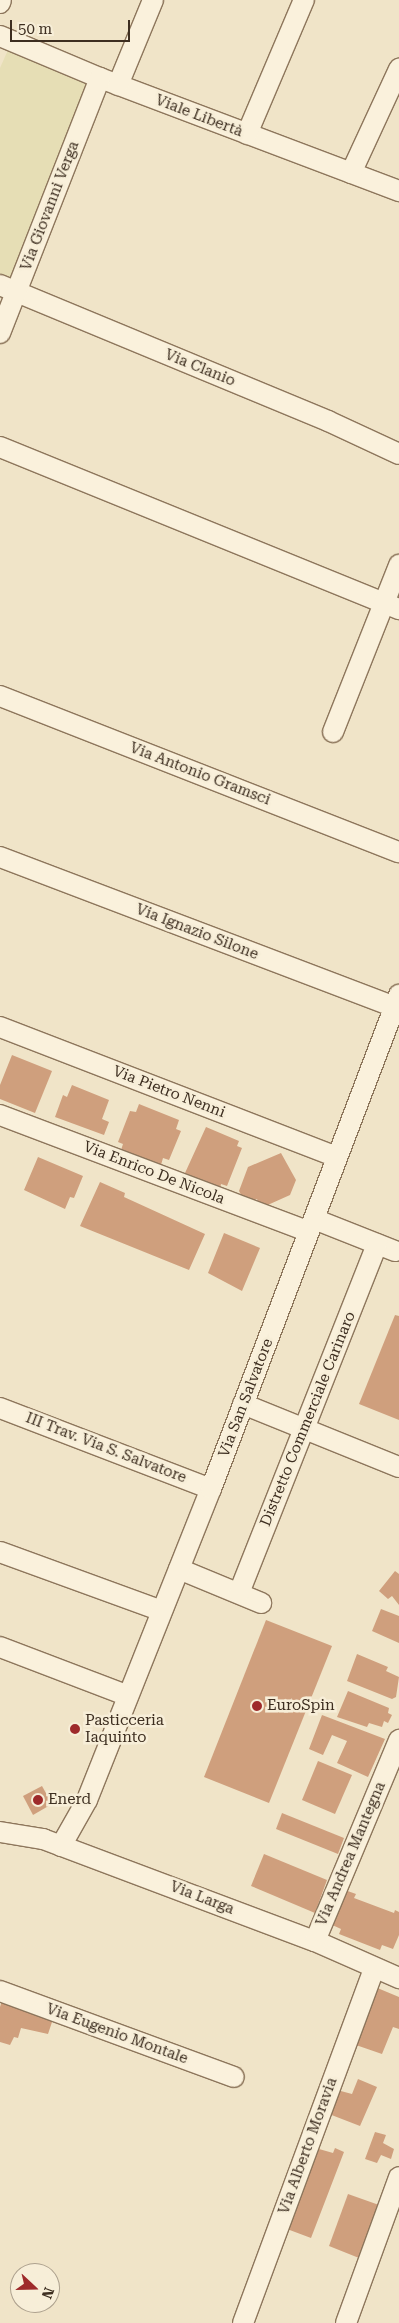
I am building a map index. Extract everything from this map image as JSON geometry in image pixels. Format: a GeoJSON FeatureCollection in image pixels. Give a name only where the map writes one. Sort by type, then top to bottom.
{"type":"FeatureCollection","features":[{"type":"Feature","properties":{"kind":"street","name":"Via Giovanni Verga"},"geometry":{"type":"LineString","coordinates":[[0,333],[8,288],[109,82],[153,0]]}},
{"type":"Feature","properties":{"kind":"street"},"geometry":{"type":"LineString","coordinates":[[248,134],[304,0]]}},
{"type":"Feature","properties":{"kind":"street","name":"Viale Libertà"},"geometry":{"type":"LineString","coordinates":[[0,36],[109,82],[399,191]]}},
{"type":"Feature","properties":{"kind":"street"},"geometry":{"type":"LineString","coordinates":[[351,173],[399,69]]}},
{"type":"Feature","properties":{"kind":"street","name":"Via Clanio"},"geometry":{"type":"LineString","coordinates":[[8,288],[328,421],[399,454]]}},
{"type":"Feature","properties":{"kind":"street"},"geometry":{"type":"LineString","coordinates":[[0,447],[392,606]]}},
{"type":"Feature","properties":{"kind":"street"},"geometry":{"type":"LineString","coordinates":[[333,732],[392,606],[399,565]]}},
{"type":"Feature","properties":{"kind":"street","name":"Via Antonio Gramsci"},"geometry":{"type":"LineString","coordinates":[[0,696],[399,852]]}},
{"type":"Feature","properties":{"kind":"street","name":"Via Ignazio Silone"},"geometry":{"type":"LineString","coordinates":[[0,857],[397,1001]]}},
{"type":"Feature","properties":{"kind":"street","name":"Via San Salvatore"},"geometry":{"type":"LineString","coordinates":[[61,1846],[87,1800],[211,1489],[397,1001]]}},
{"type":"Feature","properties":{"kind":"street","name":"Via Pietro Nenni"},"geometry":{"type":"LineString","coordinates":[[0,1027],[337,1157]]}},
{"type":"Feature","properties":{"kind":"street","name":"Via Enrico De Nicola"},"geometry":{"type":"LineString","coordinates":[[0,1114],[311,1225],[386,1248]]}},
{"type":"Feature","properties":{"kind":"street","name":"Distretto Commerciale Carinaro"},"geometry":{"type":"LineString","coordinates":[[239,1593],[305,1428],[386,1248]]}},
{"type":"Feature","properties":{"kind":"street"},"geometry":{"type":"LineString","coordinates":[[243,1404],[399,1467]]}},
{"type":"Feature","properties":{"kind":"street","name":"III Trav. Via S. Salvatore"},"geometry":{"type":"LineString","coordinates":[[0,1408],[211,1489]]}},
{"type":"Feature","properties":{"kind":"street"},"geometry":{"type":"LineString","coordinates":[[0,1552],[162,1611]]}},
{"type":"Feature","properties":{"kind":"street"},"geometry":{"type":"LineString","coordinates":[[179,1569],[262,1603]]}},
{"type":"Feature","properties":{"kind":"street"},"geometry":{"type":"LineString","coordinates":[[0,1647],[128,1696]]}},
{"type":"Feature","properties":{"kind":"street","name":"Via Andrea Mantegna"},"geometry":{"type":"LineString","coordinates":[[315,1941],[399,1740]]}},
{"type":"Feature","properties":{"kind":"street","name":"Via San Salvatore"},"geometry":{"type":"LineString","coordinates":[[83,1854],[87,1800]]}},
{"type":"Feature","properties":{"kind":"street","name":"Via Larga"},"geometry":{"type":"LineString","coordinates":[[0,1832],[43,1839],[315,1941],[399,1978]]}},
{"type":"Feature","properties":{"kind":"street","name":"Via Alberto Moravia"},"geometry":{"type":"LineString","coordinates":[[242,2323],[374,1968]]}},
{"type":"Feature","properties":{"kind":"street","name":"Via Eugenio Montale"},"geometry":{"type":"LineString","coordinates":[[0,1992],[234,2077]]}},
{"type":"Feature","properties":{"kind":"street"},"geometry":{"type":"LineString","coordinates":[[346,2323],[399,2177]]}},
{"type":"Feature","properties":{"kind":"shaded area"},"geometry":{"type":"Polygon","coordinates":[[[8,50],[91,80],[12,280],[0,275],[0,68],[8,50]]]}},
{"type":"Feature","properties":{"kind":"building"},"geometry":{"type":"Polygon","coordinates":[[[12,1055],[52,1071],[35,1113],[0,1099],[0,1085],[12,1055]]]}},
{"type":"Feature","properties":{"kind":"building"},"geometry":{"type":"Polygon","coordinates":[[[72,1085],[109,1100],[102,1119],[109,1122],[104,1135],[55,1117],[63,1095],[67,1097],[72,1085]]]}},
{"type":"Feature","properties":{"kind":"building"},"geometry":{"type":"Polygon","coordinates":[[[139,1104],[179,1120],[176,1129],[181,1131],[169,1160],[163,1158],[161,1165],[121,1150],[123,1144],[118,1142],[130,1111],[136,1112],[139,1104]]]}},
{"type":"Feature","properties":{"kind":"building"},"geometry":{"type":"Polygon","coordinates":[[[206,1127],[239,1141],[237,1146],[242,1148],[227,1186],[221,1184],[220,1189],[185,1173],[206,1127]]]}},
{"type":"Feature","properties":{"kind":"building"},"geometry":{"type":"Polygon","coordinates":[[[281,1153],[296,1180],[290,1195],[261,1208],[257,1199],[246,1204],[239,1191],[248,1167],[281,1153]]]}},
{"type":"Feature","properties":{"kind":"building"},"geometry":{"type":"Polygon","coordinates":[[[38,1157],[83,1176],[74,1198],[70,1197],[65,1209],[24,1190],[38,1157]]]}},
{"type":"Feature","properties":{"kind":"building"},"geometry":{"type":"Polygon","coordinates":[[[100,1182],[125,1193],[124,1197],[205,1234],[189,1270],[80,1226],[100,1182]]]}},
{"type":"Feature","properties":{"kind":"building"},"geometry":{"type":"Polygon","coordinates":[[[224,1233],[260,1248],[242,1291],[208,1273],[224,1233]]]}},
{"type":"Feature","properties":{"kind":"building"},"geometry":{"type":"Polygon","coordinates":[[[395,1315],[399,1316],[399,1420],[359,1404],[395,1315]]]}},
{"type":"Feature","properties":{"kind":"building"},"geometry":{"type":"Polygon","coordinates":[[[395,1571],[399,1574],[399,1605],[392,1596],[388,1599],[379,1591],[395,1571]]]}},
{"type":"Feature","properties":{"kind":"building"},"geometry":{"type":"Polygon","coordinates":[[[381,1609],[399,1616],[399,1643],[372,1631],[381,1609]]]}},
{"type":"Feature","properties":{"kind":"building"},"geometry":{"type":"Polygon","coordinates":[[[266,1620],[332,1646],[269,1803],[204,1777],[266,1620]]]}},
{"type":"Feature","properties":{"kind":"building"},"geometry":{"type":"Polygon","coordinates":[[[357,1654],[388,1667],[386,1671],[399,1677],[396,1697],[392,1699],[347,1681],[357,1654]]]}},
{"type":"Feature","properties":{"kind":"building"},"geometry":{"type":"Polygon","coordinates":[[[348,1691],[389,1708],[388,1713],[392,1715],[388,1723],[384,1721],[382,1727],[369,1723],[367,1727],[337,1717],[348,1691]]]}},
{"type":"Feature","properties":{"kind":"building"},"geometry":{"type":"Polygon","coordinates":[[[322,1715],[385,1739],[368,1777],[337,1763],[347,1741],[332,1735],[323,1755],[309,1749],[322,1715]]]}},
{"type":"Feature","properties":{"kind":"building"},"geometry":{"type":"Polygon","coordinates":[[[318,1761],[352,1775],[335,1814],[302,1800],[318,1761]]]}},
{"type":"Feature","properties":{"kind":"building","name":"Enerd"},"geometry":{"type":"Polygon","coordinates":[[[42,1786],[52,1804],[33,1815],[23,1796],[42,1786]]]}},
{"type":"Feature","properties":{"kind":"building"},"geometry":{"type":"Polygon","coordinates":[[[282,1813],[344,1838],[338,1854],[276,1829],[282,1813]]]}},
{"type":"Feature","properties":{"kind":"building"},"geometry":{"type":"Polygon","coordinates":[[[264,1854],[327,1880],[315,1913],[251,1886],[264,1854]]]}},
{"type":"Feature","properties":{"kind":"building"},"geometry":{"type":"Polygon","coordinates":[[[342,1889],[356,1894],[354,1898],[394,1913],[395,1910],[399,1912],[399,1935],[393,1949],[382,1945],[380,1950],[339,1934],[341,1929],[328,1923],[342,1889]]]}},
{"type":"Feature","properties":{"kind":"building"},"geometry":{"type":"Polygon","coordinates":[[[375,1987],[399,1997],[399,2029],[393,2027],[382,2054],[353,2044],[375,1987]]]}},
{"type":"Feature","properties":{"kind":"building"},"geometry":{"type":"Polygon","coordinates":[[[3,1997],[54,2016],[48,2034],[21,2028],[18,2038],[14,2037],[10,2045],[0,2042],[0,2007],[3,1997]]]}},
{"type":"Feature","properties":{"kind":"building"},"geometry":{"type":"Polygon","coordinates":[[[358,2079],[377,2087],[360,2126],[329,2114],[337,2090],[352,2094],[358,2079]]]}},
{"type":"Feature","properties":{"kind":"building"},"geometry":{"type":"Polygon","coordinates":[[[375,2132],[386,2135],[383,2143],[394,2149],[391,2159],[381,2155],[377,2163],[365,2159],[375,2132]]]}},
{"type":"Feature","properties":{"kind":"building"},"geometry":{"type":"Polygon","coordinates":[[[335,2148],[344,2152],[311,2238],[287,2229],[319,2149],[333,2153],[335,2148]]]}},
{"type":"Feature","properties":{"kind":"building"},"geometry":{"type":"Polygon","coordinates":[[[348,2194],[379,2205],[359,2258],[329,2246],[348,2194]]]}},
{"type":"Feature","properties":{"kind":"place","name":"EuroSpin"},"geometry":{"type":"Point","coordinates":[257,1706]}},
{"type":"Feature","properties":{"kind":"place","name":"Pasticceria Iaquinto"},"geometry":{"type":"Point","coordinates":[75,1729]}},
{"type":"Feature","properties":{"kind":"place","name":"Enerd"},"geometry":{"type":"Point","coordinates":[38,1800]}}]}
